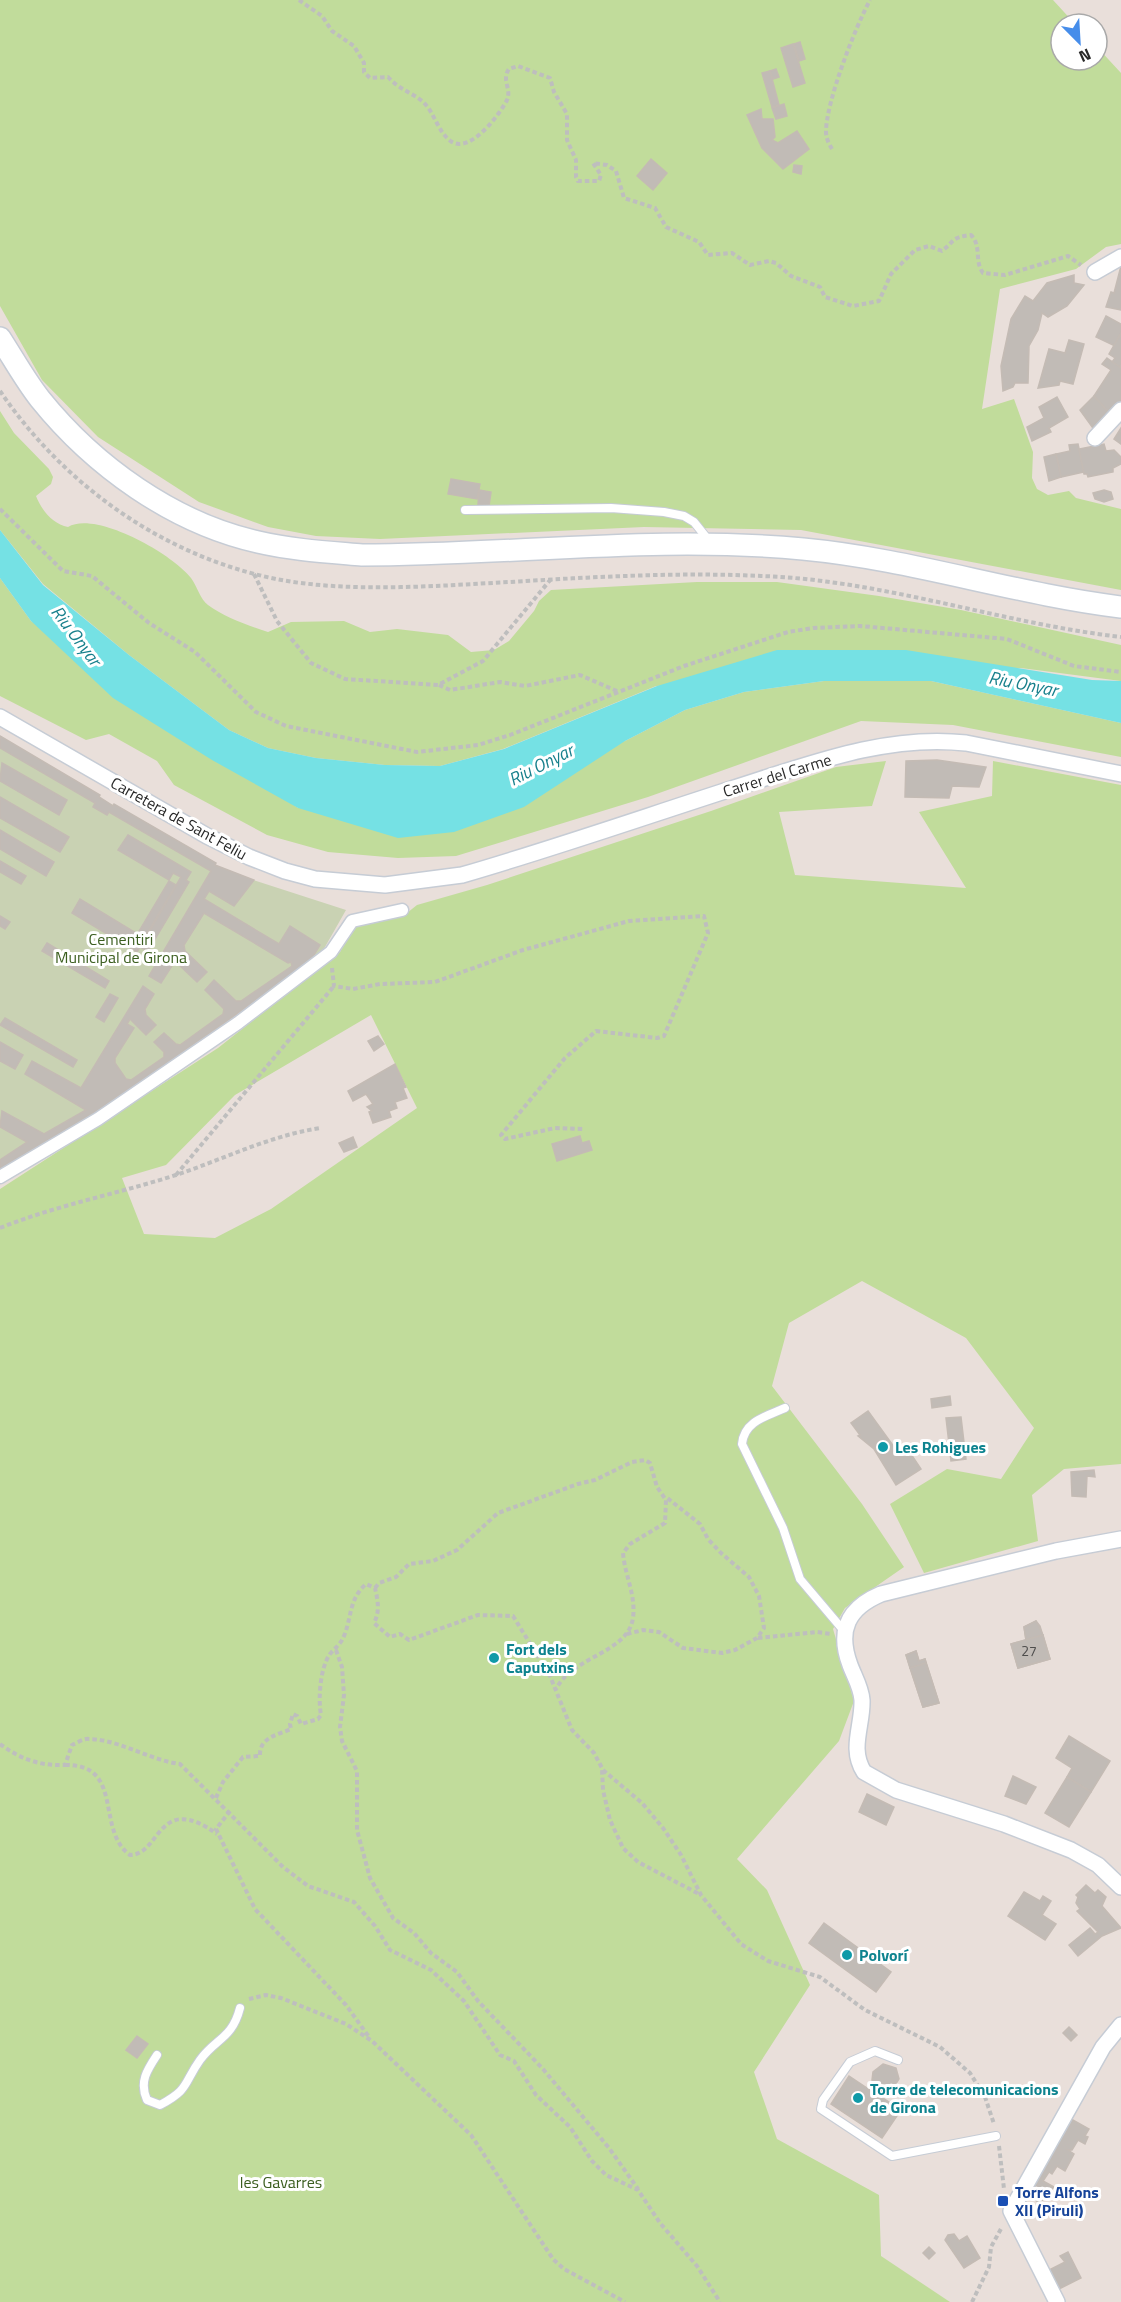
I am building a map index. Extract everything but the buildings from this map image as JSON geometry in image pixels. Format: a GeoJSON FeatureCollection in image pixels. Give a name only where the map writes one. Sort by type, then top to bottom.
{"type":"FeatureCollection","features":[{"type":"Feature","properties":{"kind":"main road"},"geometry":{"type":"LineString","coordinates":[[0,338],[39,398],[64,426],[115,472],[184,516],[256,541],[321,552],[362,555],[620,544],[711,543],[803,549],[887,559],[1121,607]]}},
{"type":"Feature","properties":{"kind":"street"},"geometry":{"type":"LineString","coordinates":[[1098,271],[1121,257]]}},
{"type":"Feature","properties":{"kind":"street"},"geometry":{"type":"LineString","coordinates":[[1095,438],[1121,410]]}},
{"type":"Feature","properties":{"kind":"street","name":"Carretera de Sant Feliu"},"geometry":{"type":"LineString","coordinates":[[0,717],[249,857],[315,879],[352,884],[385,885],[441,880]]}},
{"type":"Feature","properties":{"kind":"street","name":"Carrer del Carme"},"geometry":{"type":"LineString","coordinates":[[441,880],[479,870],[834,757],[895,744],[944,741],[966,743],[1121,774]]}},
{"type":"Feature","properties":{"kind":"street"},"geometry":{"type":"LineString","coordinates":[[0,1177],[98,1119],[238,1023],[331,952],[352,921],[402,910]]}},
{"type":"Feature","properties":{"kind":"street"},"geometry":{"type":"LineString","coordinates":[[1121,1539],[1056,1551],[880,1594],[858,1606],[844,1634],[847,1655],[862,1696],[856,1752],[864,1772],[896,1790],[1004,1824],[1071,1850],[1098,1865],[1121,1887]]}},
{"type":"Feature","properties":{"kind":"street"},"geometry":{"type":"LineString","coordinates":[[1057,2302],[1011,2211],[1103,2047],[1121,2025]]}},
{"type":"Feature","properties":{"kind":"lane"},"geometry":{"type":"LineString","coordinates":[[465,510],[562,508],[664,512],[684,516],[694,522],[711,543]]}},
{"type":"Feature","properties":{"kind":"lane"},"geometry":{"type":"LineString","coordinates":[[785,1408],[751,1424],[743,1435],[742,1444],[783,1528],[800,1579],[844,1634]]}},
{"type":"Feature","properties":{"kind":"lane"},"geometry":{"type":"LineString","coordinates":[[157,2055],[145,2073],[141,2088],[147,2100],[160,2105],[175,2097],[186,2086],[201,2059],[229,2033],[240,2008]]}},
{"type":"Feature","properties":{"kind":"lane"},"geometry":{"type":"LineString","coordinates":[[898,2060],[875,2051],[856,2057],[823,2100],[821,2109],[892,2156],[996,2136]]}},
{"type":"Feature","properties":{"kind":"path"},"geometry":{"type":"LineString","coordinates":[[299,0],[322,16],[332,31],[354,46],[364,63],[364,72],[370,78],[388,77],[398,88],[420,99],[445,134],[458,144],[472,140],[484,130],[502,107],[508,96],[505,78],[510,69],[518,66],[550,78],[554,92],[567,114],[567,140],[576,160],[578,181],[599,181],[601,175],[593,163],[607,165],[616,171],[624,198],[655,208],[666,228],[699,242],[708,255],[732,253],[750,266],[769,261],[776,263],[790,276],[820,287],[825,297],[853,306],[879,301],[891,274],[915,250],[929,246],[942,251],[948,243],[971,235],[976,241],[978,265],[983,273],[1005,275],[1068,256],[1085,269],[1098,271]]}},
{"type":"Feature","properties":{"kind":"path"},"geometry":{"type":"LineString","coordinates":[[832,149],[826,135],[831,104],[857,25],[870,0]]}},
{"type":"Feature","properties":{"kind":"path"},"geometry":{"type":"LineString","coordinates":[[0,509],[63,571],[92,576],[149,623],[195,652],[256,712],[286,726],[417,752],[478,745],[510,735],[684,666],[788,632],[861,626],[1008,639],[1074,666],[1121,672]]}},
{"type":"Feature","properties":{"kind":"path"},"geometry":{"type":"LineString","coordinates":[[254,573],[277,621],[311,663],[345,679],[438,685],[450,690],[500,682],[525,686],[580,675],[618,691]]}},
{"type":"Feature","properties":{"kind":"path"},"geometry":{"type":"LineString","coordinates":[[438,685],[483,661],[551,579]]}},
{"type":"Feature","properties":{"kind":"path"},"geometry":{"type":"LineString","coordinates":[[334,986],[353,989],[380,984],[435,982],[523,950],[629,921],[704,916],[708,933],[664,1036],[657,1038],[596,1031],[565,1058],[501,1135],[505,1139],[555,1128],[584,1129]]}},
{"type":"Feature","properties":{"kind":"path"},"geometry":{"type":"LineString","coordinates":[[176,1175],[334,986],[331,952]]}},
{"type":"Feature","properties":{"kind":"path"},"geometry":{"type":"LineString","coordinates":[[0,1228],[37,1214],[176,1175],[296,1132],[320,1128]]}},
{"type":"Feature","properties":{"kind":"path"},"geometry":{"type":"LineString","coordinates":[[758,1638],[764,1628],[763,1610],[749,1577],[708,1539],[700,1524],[664,1496],[657,1487],[650,1464],[645,1460],[632,1462],[595,1480],[498,1513],[457,1550],[433,1561],[409,1564],[396,1577],[379,1583],[375,1588],[378,1614],[374,1623],[390,1637],[400,1634],[409,1640],[478,1615],[513,1616],[556,1689],[572,1730],[594,1753],[603,1770],[642,1803],[663,1828],[681,1855],[701,1895],[734,1937],[768,1961],[820,1977],[836,1986],[865,2010],[940,2047],[970,2073],[985,2097],[996,2136],[1004,2189],[1011,2211],[991,2247],[989,2267],[972,2302]]}},
{"type":"Feature","properties":{"kind":"path"},"geometry":{"type":"LineString","coordinates":[[626,1635],[633,1618],[632,1588],[623,1553],[630,1544],[665,1523],[666,1500],[664,1496]]}},
{"type":"Feature","properties":{"kind":"path"},"geometry":{"type":"LineString","coordinates":[[216,1798],[223,1782],[243,1757],[260,1756],[260,1750],[268,1738],[291,1729],[292,1714],[302,1724],[318,1719],[321,1715],[319,1707],[326,1665],[329,1656],[344,1638],[356,1593],[366,1584],[375,1588]]}},
{"type":"Feature","properties":{"kind":"path"},"geometry":{"type":"LineString","coordinates":[[556,1689],[569,1670],[599,1654],[626,1635],[643,1630],[659,1632],[683,1648],[722,1653],[735,1650],[758,1638],[817,1632],[844,1634]]}},
{"type":"Feature","properties":{"kind":"path"},"geometry":{"type":"LineString","coordinates":[[336,1650],[342,1667],[344,1695],[340,1727],[342,1741],[357,1771],[357,1830],[370,1878],[393,1918],[414,1933],[431,1953],[457,1972],[478,2001],[543,2069],[609,2148],[660,2223],[698,2266],[720,2302]]}},
{"type":"Feature","properties":{"kind":"path"},"geometry":{"type":"LineString","coordinates":[[65,1765],[72,1745],[88,1738],[139,1750],[159,1761],[180,1764],[284,1867],[308,1886],[354,1902],[375,1926],[390,1950],[431,1970],[464,2001],[500,2055],[514,2061],[536,2095],[570,2127],[592,2161],[606,2175],[638,2190]]}},
{"type":"Feature","properties":{"kind":"path"},"geometry":{"type":"LineString","coordinates":[[0,1744],[16,1756],[49,1765],[75,1765],[92,1770],[100,1780],[119,1842],[130,1855],[144,1850],[160,1828],[170,1822],[185,1820],[217,1835]]}},
{"type":"Feature","properties":{"kind":"path"},"geometry":{"type":"LineString","coordinates":[[603,1770],[603,1790],[610,1820],[623,1848],[638,1862],[701,1895]]}},
{"type":"Feature","properties":{"kind":"path"},"geometry":{"type":"LineString","coordinates":[[230,1811],[216,1829],[217,1835],[255,1909],[341,2000],[372,2041],[471,2135],[553,2259],[564,2269],[625,2302]]}},
{"type":"Feature","properties":{"kind":"path"},"geometry":{"type":"LineString","coordinates":[[240,2008],[247,2000],[256,1996],[281,1998],[346,2024],[372,2041]]}},
{"type":"Feature","properties":{"kind":"green space"},"geometry":{"type":"Polygon","coordinates":[[[0,0],[1053,0],[1064,12],[1049,12],[1049,72],[1109,72],[1109,60],[1121,73],[1121,244],[1106,247],[1076,269],[1000,289],[982,409],[1014,399],[1033,452],[1032,478],[1037,489],[1048,495],[1069,491],[1076,498],[1121,509],[1121,590],[801,530],[644,527],[380,539],[316,536],[268,527],[199,502],[98,437],[42,380],[0,306],[0,0]]]}},
{"type":"Feature","properties":{"kind":"green space"},"geometry":{"type":"Polygon","coordinates":[[[0,411],[14,433],[49,469],[53,477],[51,484],[36,496],[41,507],[53,520],[68,527],[80,523],[96,524],[133,537],[182,568],[208,605],[229,617],[268,632],[291,622],[344,621],[370,632],[397,629],[448,635],[471,652],[494,650],[509,641],[534,611],[539,601],[551,590],[697,582],[777,582],[961,610],[1121,645],[1121,681],[1021,668],[656,686],[503,749],[440,766],[385,765],[316,758],[268,748],[229,730],[129,655],[43,584],[0,530],[0,411]]]}},
{"type":"Feature","properties":{"kind":"green space"},"geometry":{"type":"Polygon","coordinates":[[[0,578],[31,621],[298,808],[625,741],[685,710],[744,692],[824,681],[931,681],[1121,723],[1121,757],[953,725],[861,721],[648,797],[456,856],[398,858],[328,852],[267,835],[174,785],[157,761],[109,734],[86,740],[0,696],[0,578]]]}},
{"type":"Feature","properties":{"kind":"green space","name":"Cementiri Municipal de Girona"},"geometry":{"type":"Polygon","coordinates":[[[0,736],[112,805],[114,804],[216,863],[215,866],[222,870],[346,910],[321,954],[94,1117],[0,1169],[0,736]]]}},
{"type":"Feature","properties":{"kind":"green space","name":"les Gavarres"},"geometry":{"type":"Polygon","coordinates":[[[886,761],[872,806],[779,812],[795,875],[966,888],[919,812],[992,796],[993,761],[1121,785],[1121,1464],[1064,1469],[1032,1495],[1038,1541],[924,1573],[890,1504],[947,1469],[1001,1479],[1034,1428],[966,1338],[862,1281],[789,1323],[772,1386],[862,1504],[904,1567],[845,1608],[833,1629],[854,1701],[839,1741],[737,1859],[767,1890],[810,1985],[754,2072],[777,2139],[879,2195],[881,2256],[950,2302],[0,2302],[0,1189],[218,1048],[340,952],[355,925],[407,913],[417,905],[487,885],[836,767],[886,761]],[[371,1015],[235,1095],[166,1165],[122,1178],[144,1234],[215,1238],[271,1209],[417,1108],[371,1015]]]}},
{"type":"Feature","properties":{"kind":"water","name":"Riu Onyar"},"geometry":{"type":"Polygon","coordinates":[[[0,530],[43,585],[129,655],[229,730],[268,748],[316,758],[385,765],[440,766],[504,749],[657,686],[777,650],[906,650],[1092,680],[1121,681],[1121,723],[931,681],[824,681],[744,692],[685,710],[625,741],[524,807],[454,832],[398,838],[298,808],[212,760],[113,698],[31,621],[0,578],[0,530]]]}},
{"type":"Feature","properties":{"kind":"place","name":"Les Rohigues"},"geometry":{"type":"Point","coordinates":[883,1447]}},
{"type":"Feature","properties":{"kind":"place","name":"Fort dels Caputxins"},"geometry":{"type":"Point","coordinates":[494,1658]}},
{"type":"Feature","properties":{"kind":"place","name":"Polvorí"},"geometry":{"type":"Point","coordinates":[847,1955]}},
{"type":"Feature","properties":{"kind":"place","name":"Torre de telecomunicacions de Girona"},"geometry":{"type":"Point","coordinates":[858,2098]}},
{"type":"Feature","properties":{"kind":"place","name":"Torre Alfons XII (Piruli)"},"geometry":{"type":"Point","coordinates":[1003,2201]}}]}
